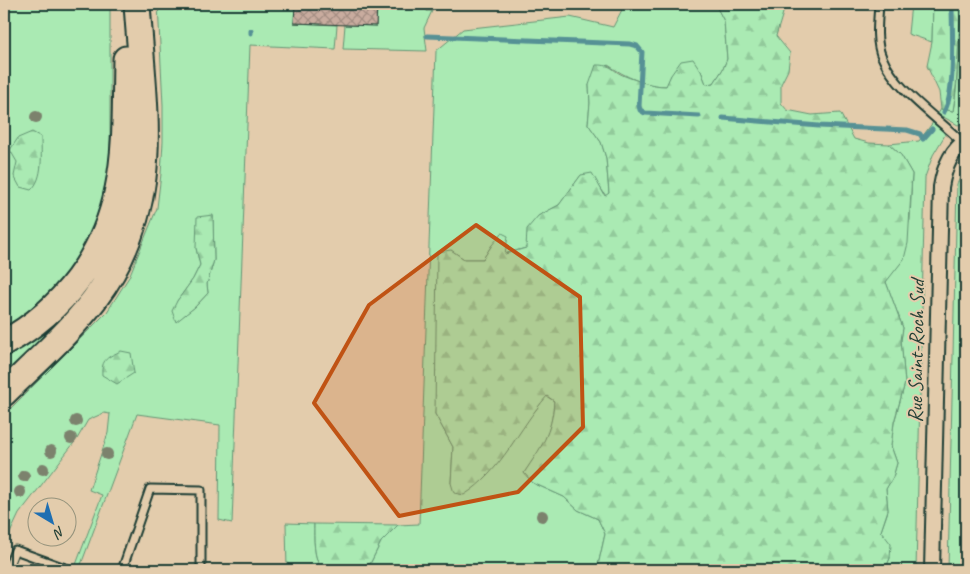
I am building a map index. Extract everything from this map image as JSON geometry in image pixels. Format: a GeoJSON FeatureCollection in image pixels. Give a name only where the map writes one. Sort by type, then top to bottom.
{"type":"FeatureCollection","features":[{"type":"Feature","properties":{"kind":"highway"},"geometry":{"type":"LineString","coordinates":[[4,343],[40,320],[64,296],[84,271],[108,226],[119,188],[122,162],[129,4]]}},
{"type":"Feature","properties":{"kind":"highway"},"geometry":{"type":"LineString","coordinates":[[4,393],[59,339],[93,302],[113,271],[130,237],[141,198],[146,151],[137,4]]}},
{"type":"Feature","properties":{"kind":"street","name":"Rue Saint-Roch Sud"},"geometry":{"type":"LineString","coordinates":[[932,570],[940,193],[943,174],[947,164],[957,148],[965,142]]}},
{"type":"Feature","properties":{"kind":"lane"},"geometry":{"type":"LineString","coordinates":[[879,4],[878,45],[882,58],[905,90],[965,142]]}},
{"type":"Feature","properties":{"kind":"lane"},"geometry":{"type":"LineString","coordinates":[[122,570],[150,489],[201,490],[201,570]]}},
{"type":"Feature","properties":{"kind":"lane"},"geometry":{"type":"LineString","coordinates":[[7,570],[15,550],[65,568],[65,570]]}},
{"type":"Feature","properties":{"kind":"highlighted area"},"geometry":{"type":"Polygon","coordinates":[[[476,225],[580,297],[583,427],[518,492],[399,516],[314,403],[369,305],[476,225]]]}},
{"type":"Feature","properties":{"kind":"green space"},"geometry":{"type":"Polygon","coordinates":[[[4,4],[110,4],[110,130],[109,161],[105,190],[91,232],[81,251],[69,269],[40,302],[4,327],[4,4]]]}},
{"type":"Feature","properties":{"kind":"green space"},"geometry":{"type":"Polygon","coordinates":[[[158,4],[295,4],[294,23],[337,25],[335,49],[250,45],[232,523],[219,520],[220,425],[137,414],[79,570],[74,570],[102,495],[89,490],[108,433],[110,414],[104,413],[88,420],[77,439],[33,496],[28,496],[28,502],[19,514],[4,546],[4,415],[107,312],[129,277],[157,208],[163,142],[158,4]],[[213,216],[196,248],[200,265],[193,279],[177,301],[176,321],[195,307],[208,293],[207,284],[214,260],[213,216]]]}},
{"type":"Feature","properties":{"kind":"green space"},"geometry":{"type":"Polygon","coordinates":[[[625,4],[715,4],[724,21],[727,59],[723,69],[714,83],[706,84],[701,71],[671,75],[667,86],[659,86],[636,80],[608,65],[589,85],[588,124],[601,142],[606,158],[609,193],[606,196],[599,186],[581,175],[559,205],[538,216],[526,248],[504,254],[492,245],[483,259],[464,259],[451,250],[435,414],[453,447],[451,483],[535,411],[546,396],[554,401],[551,423],[545,440],[524,473],[533,483],[564,497],[578,510],[598,519],[605,534],[597,570],[343,570],[349,566],[370,564],[381,542],[398,525],[419,524],[436,51],[463,29],[570,17],[613,27],[625,4]]]}},
{"type":"Feature","properties":{"kind":"green space"},"geometry":{"type":"Polygon","coordinates":[[[715,4],[782,4],[783,13],[776,36],[790,53],[788,70],[781,84],[781,103],[787,110],[812,115],[840,113],[854,139],[869,143],[889,144],[901,155],[912,174],[908,243],[904,259],[886,282],[903,328],[901,340],[905,383],[894,422],[891,446],[897,463],[893,477],[886,489],[888,510],[881,531],[891,544],[890,558],[885,570],[597,570],[605,534],[598,519],[578,510],[564,497],[533,483],[524,473],[545,440],[551,423],[554,401],[547,396],[489,474],[464,495],[454,493],[451,483],[453,447],[435,414],[437,252],[451,250],[464,259],[483,259],[502,233],[508,236],[505,254],[526,248],[527,229],[538,216],[559,205],[581,175],[592,173],[605,196],[609,193],[606,158],[601,142],[588,124],[589,85],[596,65],[610,67],[620,74],[640,81],[666,86],[681,61],[693,59],[701,71],[706,84],[714,83],[727,59],[724,21],[715,4]]]}},
{"type":"Feature","properties":{"kind":"green space"},"geometry":{"type":"Polygon","coordinates":[[[911,4],[933,4],[932,42],[908,34],[911,4]]]}},
{"type":"Feature","properties":{"kind":"green space"},"geometry":{"type":"Polygon","coordinates":[[[933,4],[962,4],[953,111],[941,109],[939,92],[927,66],[932,42],[933,4]]]}},
{"type":"Feature","properties":{"kind":"green space"},"geometry":{"type":"Polygon","coordinates":[[[962,4],[966,4],[966,121],[958,125],[938,114],[941,109],[953,111],[957,85],[962,4]]]}},
{"type":"Feature","properties":{"kind":"green space"},"geometry":{"type":"Polygon","coordinates":[[[421,5],[427,11],[432,11],[424,28],[427,51],[343,49],[345,25],[376,26],[377,6],[421,5]]]}},
{"type":"Feature","properties":{"kind":"green space"},"geometry":{"type":"Polygon","coordinates":[[[934,121],[942,128],[945,135],[933,155],[925,177],[916,570],[885,570],[890,558],[881,531],[888,511],[886,489],[893,477],[897,463],[891,446],[894,423],[905,383],[901,340],[903,328],[886,282],[910,220],[912,174],[901,155],[889,144],[919,141],[934,121]]]}},
{"type":"Feature","properties":{"kind":"green space"},"geometry":{"type":"Polygon","coordinates":[[[32,132],[41,137],[41,158],[38,179],[31,190],[20,187],[14,176],[17,162],[10,150],[18,138],[32,132]]]}},
{"type":"Feature","properties":{"kind":"green space"},"geometry":{"type":"Polygon","coordinates":[[[966,166],[966,570],[948,570],[957,184],[966,166]]]}},
{"type":"Feature","properties":{"kind":"green space"},"geometry":{"type":"Polygon","coordinates":[[[213,215],[214,260],[207,284],[208,293],[195,307],[176,322],[172,311],[200,265],[196,248],[197,217],[213,215]]]}},
{"type":"Feature","properties":{"kind":"green space"},"geometry":{"type":"Polygon","coordinates":[[[94,275],[102,276],[27,356],[12,367],[4,378],[4,357],[37,336],[94,275]]]}},
{"type":"Feature","properties":{"kind":"green space"},"geometry":{"type":"Polygon","coordinates":[[[121,351],[131,353],[134,373],[117,384],[102,375],[102,370],[106,359],[121,351]]]}},
{"type":"Feature","properties":{"kind":"green space"},"geometry":{"type":"Polygon","coordinates":[[[286,523],[314,524],[317,560],[322,570],[287,570],[286,523]]]}},
{"type":"Feature","properties":{"kind":"green space"},"geometry":{"type":"Polygon","coordinates":[[[314,524],[398,525],[381,542],[370,564],[349,566],[343,570],[322,570],[317,560],[314,524]]]}},
{"type":"Feature","properties":{"kind":"building"},"geometry":{"type":"Polygon","coordinates":[[[295,4],[377,4],[376,26],[294,23],[295,4]]]}},
{"type":"Feature","properties":{"kind":"waterway"},"geometry":{"type":"LineString","coordinates":[[944,112],[948,103],[952,76],[952,4]]}},
{"type":"Feature","properties":{"kind":"waterway"},"geometry":{"type":"LineString","coordinates":[[427,36],[630,44],[637,46],[642,52],[640,110],[645,113],[699,116]]}},
{"type":"Feature","properties":{"kind":"waterway"},"geometry":{"type":"LineString","coordinates":[[723,118],[819,126],[907,130],[920,134],[923,139],[932,129]]}}]}
